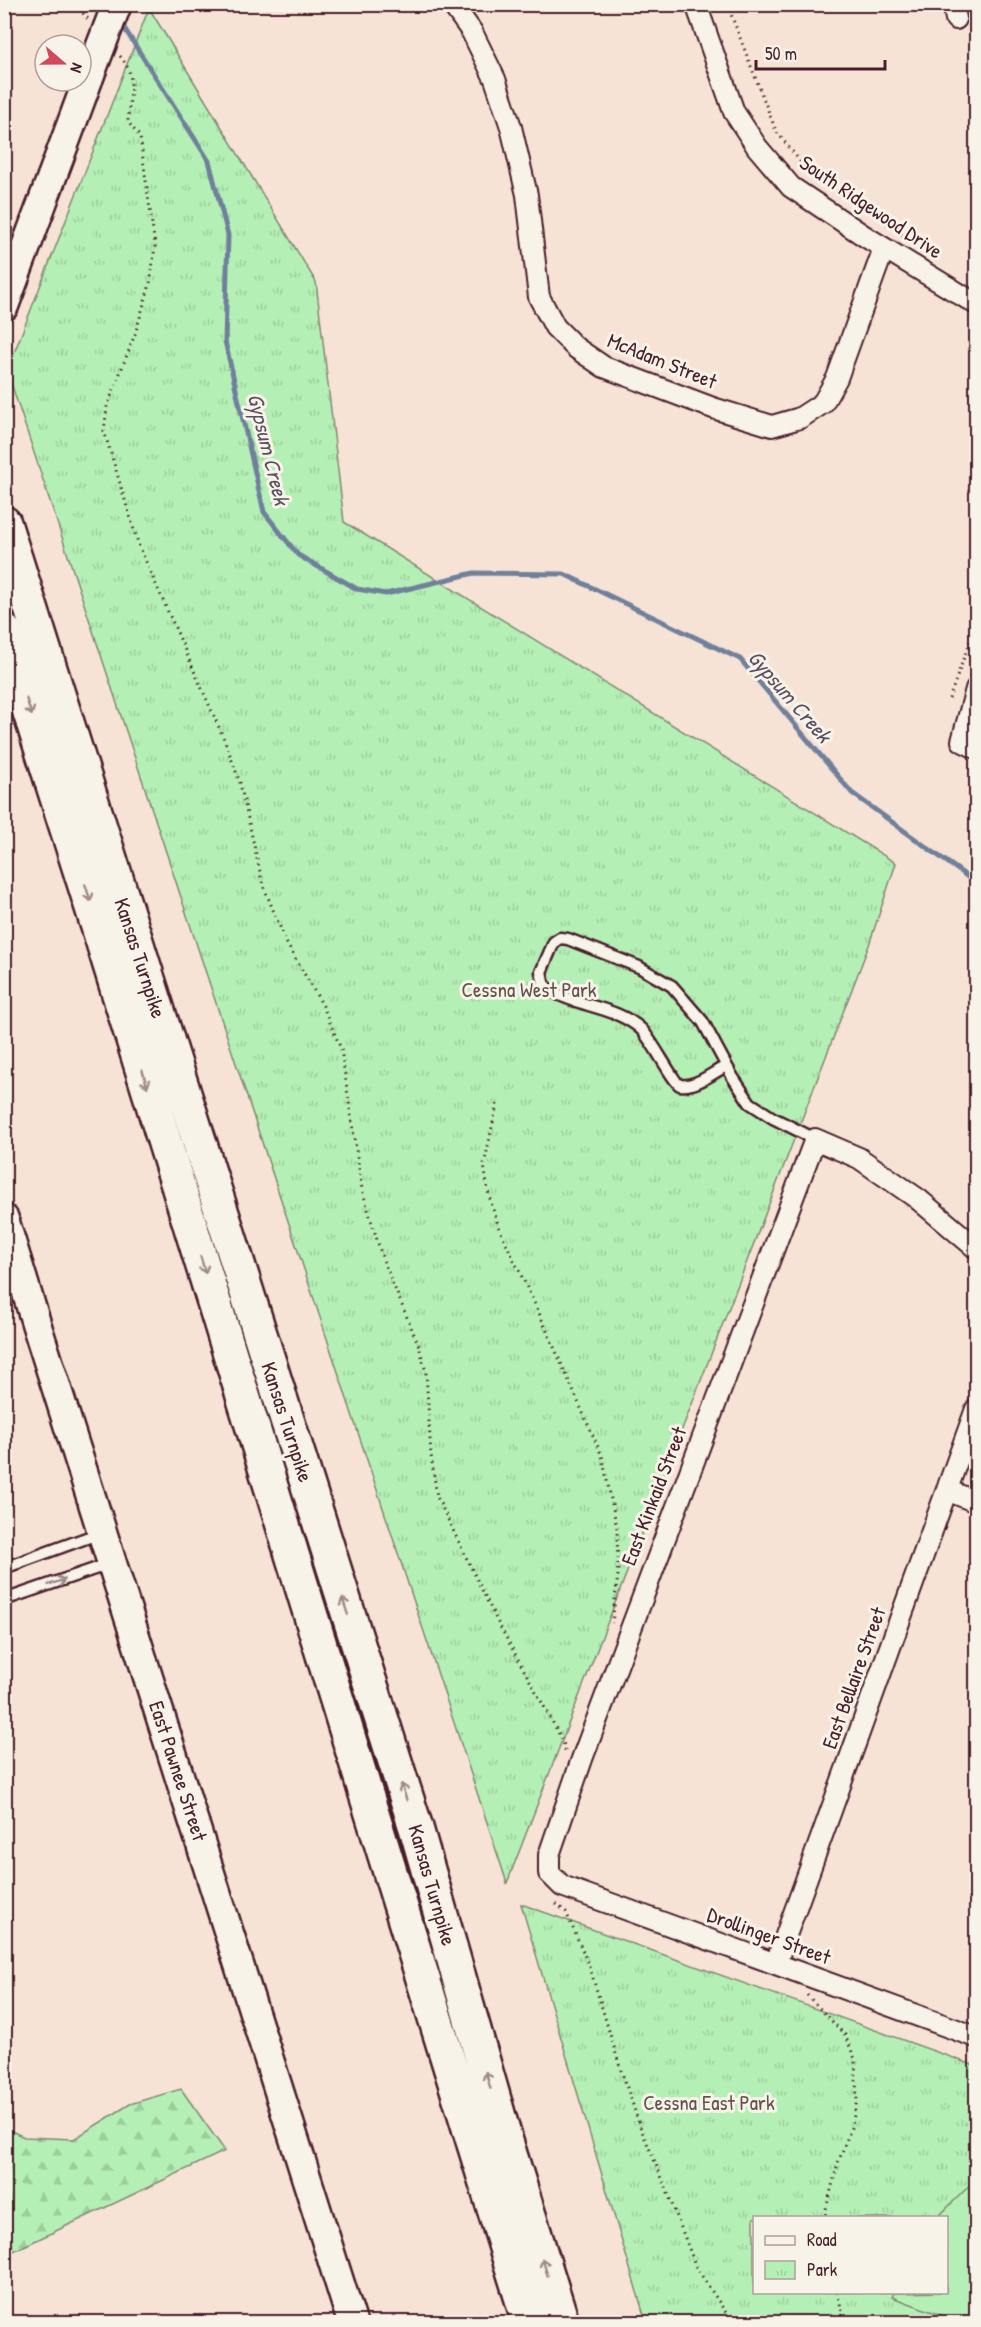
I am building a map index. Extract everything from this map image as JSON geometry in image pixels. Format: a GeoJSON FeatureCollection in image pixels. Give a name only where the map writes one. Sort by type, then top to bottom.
{"type":"FeatureCollection","features":[{"type":"Feature","properties":{"kind":"highway","name":"Kansas Turnpike"},"geometry":{"type":"LineString","coordinates":[[4,523],[416,1828],[505,2138],[562,2322]]}},
{"type":"Feature","properties":{"kind":"highway","name":"Kansas Turnpike"},"geometry":{"type":"LineString","coordinates":[[4,631],[108,958],[530,2322]]}},
{"type":"Feature","properties":{"kind":"main road"},"geometry":{"type":"LineString","coordinates":[[4,306],[117,4]]}},
{"type":"Feature","properties":{"kind":"main road","name":"East Pawnee Street"},"geometry":{"type":"LineString","coordinates":[[4,1219],[100,1533],[223,1910],[352,2322]]}},
{"type":"Feature","properties":{"kind":"street","name":"McAdam Street"},"geometry":{"type":"LineString","coordinates":[[452,4],[472,32],[495,79],[511,127],[527,195],[539,297],[555,327],[576,348],[604,367],[713,408],[772,426],[800,418],[822,403],[837,378],[884,248]]}},
{"type":"Feature","properties":{"kind":"street","name":"South Ridgewood Drive"},"geometry":{"type":"LineString","coordinates":[[696,4],[734,112],[757,147],[791,187],[884,248],[976,304]]}},
{"type":"Feature","properties":{"kind":"street"},"geometry":{"type":"LineString","coordinates":[[969,744],[976,689]]}},
{"type":"Feature","properties":{"kind":"street"},"geometry":{"type":"LineString","coordinates":[[815,1139],[859,1158],[918,1198],[976,1248]]}},
{"type":"Feature","properties":{"kind":"street","name":"East Kinkaid Street"},"geometry":{"type":"LineString","coordinates":[[549,1873],[549,1855],[582,1759],[815,1139]]}},
{"type":"Feature","properties":{"kind":"street","name":"East Bellaire Street"},"geometry":{"type":"LineString","coordinates":[[776,1963],[976,1409]]}},
{"type":"Feature","properties":{"kind":"street"},"geometry":{"type":"LineString","coordinates":[[947,1490],[976,1502]]}},
{"type":"Feature","properties":{"kind":"street","name":"Drollinger Street"},"geometry":{"type":"LineString","coordinates":[[549,1873],[562,1886],[976,2037]]}},
{"type":"Feature","properties":{"kind":"lane"},"geometry":{"type":"LineString","coordinates":[[726,1066],[692,1084],[676,1083],[664,1060],[641,1029],[622,1017],[548,989],[541,972],[554,942],[560,938],[568,939],[639,967],[672,986],[703,1022],[726,1066],[750,1103],[773,1118],[815,1139]]}},
{"type":"Feature","properties":{"kind":"lane"},"geometry":{"type":"LineString","coordinates":[[4,1568],[100,1533]]}},
{"type":"Feature","properties":{"kind":"lane"},"geometry":{"type":"LineString","coordinates":[[4,1600],[110,1564]]}},
{"type":"Feature","properties":{"kind":"path"},"geometry":{"type":"LineString","coordinates":[[75,4],[93,25]]}},
{"type":"Feature","properties":{"kind":"path"},"geometry":{"type":"LineString","coordinates":[[727,4],[776,131],[807,170],[920,247]]}},
{"type":"Feature","properties":{"kind":"path"},"geometry":{"type":"LineString","coordinates":[[114,49],[128,66],[132,81],[128,122],[140,137],[155,246],[150,284],[135,334],[107,407],[104,431],[139,546],[225,741],[236,772],[263,885],[287,944],[323,1006],[341,1049],[362,1189],[382,1260],[419,1346],[426,1372],[430,1455],[437,1497],[497,1621],[563,1741],[565,1751]]}},
{"type":"Feature","properties":{"kind":"path"},"geometry":{"type":"LineString","coordinates":[[949,699],[976,624]]}},
{"type":"Feature","properties":{"kind":"path"},"geometry":{"type":"LineString","coordinates":[[497,1104],[484,1165],[489,1196],[499,1228],[602,1456],[617,1528],[618,1575],[611,1629]]}},
{"type":"Feature","properties":{"kind":"path"},"geometry":{"type":"LineString","coordinates":[[552,1900],[566,1912],[590,1968],[641,2129],[696,2267],[732,2322]]}},
{"type":"Feature","properties":{"kind":"path"},"geometry":{"type":"LineString","coordinates":[[811,1977],[805,1993],[845,2035],[855,2059],[856,2069],[857,2100],[852,2125],[825,2209],[825,2216]]}},
{"type":"Feature","properties":{"kind":"path"},"geometry":{"type":"LineString","coordinates":[[838,2294],[843,2311],[851,2322]]}},
{"type":"Feature","properties":{"kind":"green space","name":"Cessna West Park"},"geometry":{"type":"Polygon","coordinates":[[[149,8],[316,282],[344,522],[896,863],[869,945],[507,1883],[7,371],[149,8]]]}},
{"type":"Feature","properties":{"kind":"green space","name":"Cessna East Park"},"geometry":{"type":"Polygon","coordinates":[[[521,1904],[976,2066],[976,2322],[646,2322],[521,1904]]]}},
{"type":"Feature","properties":{"kind":"green space"},"geometry":{"type":"Polygon","coordinates":[[[181,2089],[225,2151],[5,2255],[5,2128],[24,2137],[74,2139],[130,2104],[181,2089]]]}},
{"type":"Feature","properties":{"kind":"green space"},"geometry":{"type":"Polygon","coordinates":[[[976,2182],[976,2322],[960,2322],[892,2297],[894,2294],[948,2294],[948,2216],[939,2216],[976,2182]]]}},
{"type":"Feature","properties":{"kind":"waterway","name":"Gypsum Creek"},"geometry":{"type":"LineString","coordinates":[[121,23],[209,161],[228,235],[225,341],[264,512],[298,555],[357,589],[386,594],[474,573],[564,574],[740,659],[852,793],[976,883]]}}]}
